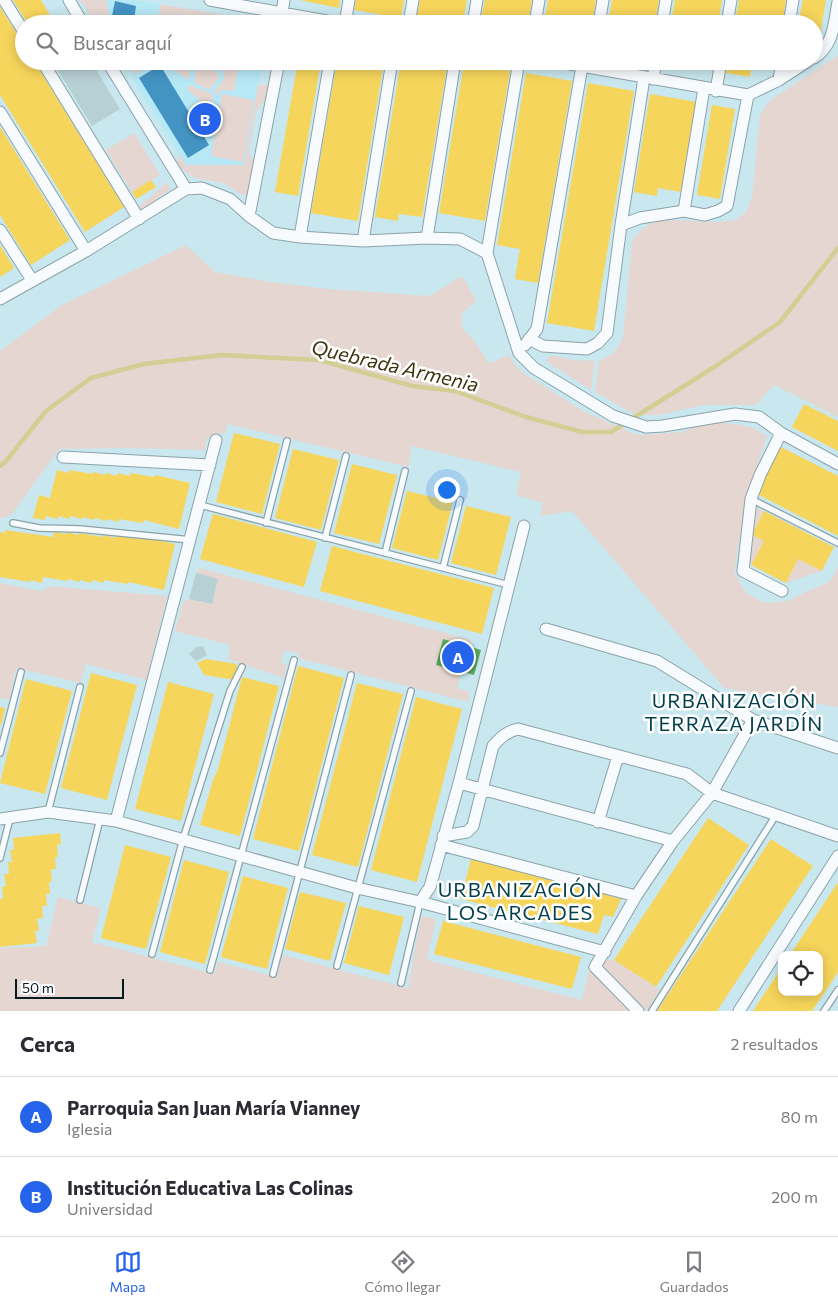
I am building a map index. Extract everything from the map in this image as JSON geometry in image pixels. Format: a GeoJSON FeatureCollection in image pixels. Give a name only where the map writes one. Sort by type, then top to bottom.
{"type":"FeatureCollection","features":[{"type":"Feature","properties":{"kind":"street"},"geometry":{"type":"LineString","coordinates":[[4,0],[15,18]]}},
{"type":"Feature","properties":{"kind":"street"},"geometry":{"type":"LineString","coordinates":[[69,0],[78,15]]}},
{"type":"Feature","properties":{"kind":"street"},"geometry":{"type":"LineString","coordinates":[[284,0],[286,15]]}},
{"type":"Feature","properties":{"kind":"street"},"geometry":{"type":"LineString","coordinates":[[343,15],[349,0]]}},
{"type":"Feature","properties":{"kind":"street"},"geometry":{"type":"LineString","coordinates":[[410,15],[413,0]]}},
{"type":"Feature","properties":{"kind":"street"},"geometry":{"type":"LineString","coordinates":[[474,15],[477,0]]}},
{"type":"Feature","properties":{"kind":"street"},"geometry":{"type":"LineString","coordinates":[[537,15],[540,0]]}},
{"type":"Feature","properties":{"kind":"street"},"geometry":{"type":"LineString","coordinates":[[600,15],[603,0]]}},
{"type":"Feature","properties":{"kind":"street"},"geometry":{"type":"LineString","coordinates":[[664,15],[666,0]]}},
{"type":"Feature","properties":{"kind":"street"},"geometry":{"type":"LineString","coordinates":[[728,15],[731,0]]}},
{"type":"Feature","properties":{"kind":"street"},"geometry":{"type":"LineString","coordinates":[[790,15],[793,0]]}},
{"type":"Feature","properties":{"kind":"street"},"geometry":{"type":"LineString","coordinates":[[218,1],[278,15]]}},
{"type":"Feature","properties":{"kind":"street"},"geometry":{"type":"LineString","coordinates":[[823,52],[830,41],[838,2]]}},
{"type":"Feature","properties":{"kind":"street"},"geometry":{"type":"LineString","coordinates":[[48,70],[139,219]]}},
{"type":"Feature","properties":{"kind":"street"},"geometry":{"type":"LineString","coordinates":[[113,70],[186,189]]}},
{"type":"Feature","properties":{"kind":"street"},"geometry":{"type":"LineString","coordinates":[[250,216],[278,70]]}},
{"type":"Feature","properties":{"kind":"street"},"geometry":{"type":"LineString","coordinates":[[300,237],[328,70]]}},
{"type":"Feature","properties":{"kind":"street"},"geometry":{"type":"LineString","coordinates":[[363,241],[391,70]]}},
{"type":"Feature","properties":{"kind":"street"},"geometry":{"type":"LineString","coordinates":[[427,238],[454,70]]}},
{"type":"Feature","properties":{"kind":"street"},"geometry":{"type":"LineString","coordinates":[[518,70],[487,253],[519,353],[534,368],[613,416],[646,427],[735,414],[759,417],[781,433],[838,464]]}},
{"type":"Feature","properties":{"kind":"street"},"geometry":{"type":"LineString","coordinates":[[519,353],[537,329],[588,70]]}},
{"type":"Feature","properties":{"kind":"street"},"geometry":{"type":"LineString","coordinates":[[610,70],[648,79],[748,95],[779,80],[794,70]]}},
{"type":"Feature","properties":{"kind":"street"},"geometry":{"type":"LineString","coordinates":[[529,339],[543,346],[587,349],[598,343],[608,333],[621,225],[648,79],[652,70]]}},
{"type":"Feature","properties":{"kind":"street"},"geometry":{"type":"LineString","coordinates":[[684,211],[710,89],[717,70]]}},
{"type":"Feature","properties":{"kind":"street"},"geometry":{"type":"LineString","coordinates":[[779,80],[781,70]]}},
{"type":"Feature","properties":{"kind":"street"},"geometry":{"type":"LineString","coordinates":[[621,225],[640,218],[684,211],[705,215],[718,212],[727,206],[748,95]]}},
{"type":"Feature","properties":{"kind":"street"},"geometry":{"type":"LineString","coordinates":[[0,112],[86,251]]}},
{"type":"Feature","properties":{"kind":"street"},"geometry":{"type":"LineString","coordinates":[[0,299],[86,251],[186,189],[202,188],[230,198],[273,233],[300,237],[363,241],[427,238],[460,239],[487,253]]}},
{"type":"Feature","properties":{"kind":"street"},"geometry":{"type":"LineString","coordinates":[[0,230],[32,280]]}},
{"type":"Feature","properties":{"kind":"street"},"geometry":{"type":"LineString","coordinates":[[781,433],[760,475],[751,499],[743,571],[782,591]]}},
{"type":"Feature","properties":{"kind":"street"},"geometry":{"type":"LineString","coordinates":[[116,821],[216,440]]}},
{"type":"Feature","properties":{"kind":"street"},"geometry":{"type":"LineString","coordinates":[[63,457],[210,465]]}},
{"type":"Feature","properties":{"kind":"street"},"geometry":{"type":"LineString","coordinates":[[420,902],[430,887],[459,782],[524,526]]}},
{"type":"Feature","properties":{"kind":"street"},"geometry":{"type":"LineString","coordinates":[[546,629],[657,661],[754,720],[838,748]]}},
{"type":"Feature","properties":{"kind":"street"},"geometry":{"type":"LineString","coordinates":[[638,1011],[595,967],[636,896],[673,841],[712,793],[754,720]]}},
{"type":"Feature","properties":{"kind":"street"},"geometry":{"type":"LineString","coordinates":[[442,841],[466,832],[472,826],[493,746],[508,731],[518,729],[687,774],[712,793],[838,836]]}},
{"type":"Feature","properties":{"kind":"street"},"geometry":{"type":"LineString","coordinates":[[598,822],[618,756]]}},
{"type":"Feature","properties":{"kind":"street"},"geometry":{"type":"LineString","coordinates":[[459,782],[598,822],[673,841]]}},
{"type":"Feature","properties":{"kind":"street"},"geometry":{"type":"LineString","coordinates":[[5,818],[48,812],[116,821],[357,888],[420,902],[605,952]]}},
{"type":"Feature","properties":{"kind":"street"},"geometry":{"type":"LineString","coordinates":[[442,841],[636,896]]}},
{"type":"Feature","properties":{"kind":"street"},"geometry":{"type":"LineString","coordinates":[[739,1011],[838,856]]}},
{"type":"Feature","properties":{"kind":"lane"},"geometry":{"type":"LineString","coordinates":[[266,523],[287,441]]}},
{"type":"Feature","properties":{"kind":"lane"},"geometry":{"type":"LineString","coordinates":[[325,538],[346,456]]}},
{"type":"Feature","properties":{"kind":"lane"},"geometry":{"type":"LineString","coordinates":[[385,553],[405,470]]}},
{"type":"Feature","properties":{"kind":"lane"},"geometry":{"type":"LineString","coordinates":[[751,499],[838,543]]}},
{"type":"Feature","properties":{"kind":"lane"},"geometry":{"type":"LineString","coordinates":[[443,568],[460,500]]}},
{"type":"Feature","properties":{"kind":"lane"},"geometry":{"type":"LineString","coordinates":[[200,506],[508,585]]}},
{"type":"Feature","properties":{"kind":"lane"},"geometry":{"type":"LineString","coordinates":[[12,523],[39,528],[80,529],[191,540]]}},
{"type":"Feature","properties":{"kind":"lane"},"geometry":{"type":"LineString","coordinates":[[210,970],[294,660]]}},
{"type":"Feature","properties":{"kind":"lane"},"geometry":{"type":"LineString","coordinates":[[152,954],[183,840],[230,691],[242,667]]}},
{"type":"Feature","properties":{"kind":"lane"},"geometry":{"type":"LineString","coordinates":[[0,753],[21,672]]}},
{"type":"Feature","properties":{"kind":"lane"},"geometry":{"type":"LineString","coordinates":[[273,974],[351,675]]}},
{"type":"Feature","properties":{"kind":"lane"},"geometry":{"type":"LineString","coordinates":[[48,812],[80,687]]}},
{"type":"Feature","properties":{"kind":"lane"},"geometry":{"type":"LineString","coordinates":[[337,966],[411,691]]}},
{"type":"Feature","properties":{"kind":"lane"},"geometry":{"type":"LineString","coordinates":[[652,1011],[776,815]]}},
{"type":"Feature","properties":{"kind":"lane"},"geometry":{"type":"LineString","coordinates":[[0,858],[5,818]]}},
{"type":"Feature","properties":{"kind":"lane"},"geometry":{"type":"LineString","coordinates":[[80,900],[100,819]]}},
{"type":"Feature","properties":{"kind":"lane"},"geometry":{"type":"LineString","coordinates":[[400,983],[420,902]]}},
{"type":"Feature","properties":{"kind":"lane"},"geometry":{"type":"LineString","coordinates":[[824,1011],[838,990]]}},
{"type":"Feature","properties":{"kind":"shaded area"},"geometry":{"type":"Polygon","coordinates":[[[78,0],[106,0],[109,15],[90,15],[83,3],[78,0]]]}},
{"type":"Feature","properties":{"kind":"shaded area"},"geometry":{"type":"Polygon","coordinates":[[[106,0],[134,0],[223,15],[109,15],[106,0]]]}},
{"type":"Feature","properties":{"kind":"shaded area"},"geometry":{"type":"Polygon","coordinates":[[[160,4],[224,15],[159,15],[160,4]]]}},
{"type":"Feature","properties":{"kind":"shaded area"},"geometry":{"type":"Polygon","coordinates":[[[838,55],[838,417],[774,385],[756,405],[704,405],[659,415],[635,415],[595,392],[599,361],[614,353],[623,337],[632,241],[641,230],[654,221],[717,222],[736,220],[746,212],[752,196],[760,115],[769,101],[816,70],[823,70],[823,65],[838,55]]]}},
{"type":"Feature","properties":{"kind":"shaded area"},"geometry":{"type":"Polygon","coordinates":[[[129,70],[261,70],[244,165],[186,165],[133,80],[129,70]]]}},
{"type":"Feature","properties":{"kind":"shaded area"},"geometry":{"type":"Polygon","coordinates":[[[132,70],[143,70],[134,74],[132,70]]]}},
{"type":"Feature","properties":{"kind":"shaded area"},"geometry":{"type":"Polygon","coordinates":[[[173,70],[190,70],[189,80],[173,70]]]}},
{"type":"Feature","properties":{"kind":"shaded area"},"geometry":{"type":"Polygon","coordinates":[[[195,70],[212,70],[217,72],[219,78],[209,90],[195,83],[195,70]]]}},
{"type":"Feature","properties":{"kind":"shaded area"},"geometry":{"type":"Polygon","coordinates":[[[221,70],[238,70],[234,91],[221,90],[218,96],[214,91],[224,79],[223,71],[221,70]]]}},
{"type":"Feature","properties":{"kind":"shaded area"},"geometry":{"type":"Polygon","coordinates":[[[258,84],[269,86],[267,97],[256,112],[249,154],[254,164],[255,176],[252,187],[246,196],[222,183],[198,179],[183,170],[177,163],[179,154],[186,165],[244,165],[258,84]]]}},
{"type":"Feature","properties":{"kind":"shaded area"},"geometry":{"type":"Polygon","coordinates":[[[190,85],[212,94],[213,100],[206,106],[187,89],[190,85]]]}},
{"type":"Feature","properties":{"kind":"shaded area"},"geometry":{"type":"Polygon","coordinates":[[[222,94],[254,100],[243,162],[211,156],[222,94]]]}},
{"type":"Feature","properties":{"kind":"shaded area"},"geometry":{"type":"Polygon","coordinates":[[[134,133],[160,175],[132,192],[106,150],[134,133]]]}},
{"type":"Feature","properties":{"kind":"shaded area"},"geometry":{"type":"Polygon","coordinates":[[[167,182],[170,189],[141,211],[139,207],[167,182]]]}},
{"type":"Feature","properties":{"kind":"shaded area"},"geometry":{"type":"Polygon","coordinates":[[[186,245],[215,272],[271,282],[328,289],[430,296],[462,276],[476,300],[462,314],[462,328],[473,339],[489,363],[509,355],[516,366],[525,374],[583,411],[632,433],[641,435],[682,432],[703,424],[720,423],[754,428],[767,436],[747,496],[734,572],[746,593],[765,603],[787,601],[830,581],[838,567],[838,707],[724,688],[572,511],[540,516],[543,503],[516,495],[521,472],[412,446],[408,467],[228,424],[225,433],[219,433],[214,439],[207,437],[205,450],[59,449],[11,515],[0,519],[0,351],[62,305],[186,245]]]}},
{"type":"Feature","properties":{"kind":"shaded area"},"geometry":{"type":"Polygon","coordinates":[[[550,355],[573,360],[595,361],[591,390],[548,363],[546,360],[550,355]]]}},
{"type":"Feature","properties":{"kind":"shaded area"},"geometry":{"type":"Polygon","coordinates":[[[753,507],[764,511],[752,535],[764,541],[751,565],[747,563],[753,507]]]}},
{"type":"Feature","properties":{"kind":"shaded area"},"geometry":{"type":"Polygon","coordinates":[[[798,559],[822,571],[786,583],[798,559]]]}},
{"type":"Feature","properties":{"kind":"shaded area"},"geometry":{"type":"Polygon","coordinates":[[[200,568],[471,640],[469,646],[443,639],[436,665],[461,672],[457,688],[470,692],[468,702],[298,658],[298,653],[284,650],[281,663],[287,665],[284,678],[228,659],[230,645],[175,631],[183,602],[189,599],[212,604],[218,579],[196,573],[200,568]]]}},
{"type":"Feature","properties":{"kind":"shaded area"},"geometry":{"type":"Polygon","coordinates":[[[0,583],[41,591],[50,586],[167,596],[146,680],[86,664],[80,683],[16,668],[9,700],[0,698],[0,583]]]}},
{"type":"Feature","properties":{"kind":"shaded area"},"geometry":{"type":"Polygon","coordinates":[[[58,897],[101,908],[92,942],[214,974],[218,962],[276,977],[283,955],[408,988],[421,916],[436,919],[427,960],[582,1000],[590,965],[632,1011],[0,1011],[0,948],[46,946],[58,897]]]}},
{"type":"Feature","properties":{"kind":"shaded area"},"geometry":{"type":"Polygon","coordinates":[[[602,960],[614,960],[660,990],[646,1011],[599,967],[602,960]]]}},
{"type":"Feature","properties":{"kind":"building: Viviendas"},"geometry":{"type":"Polygon","coordinates":[[[13,0],[41,0],[50,15],[22,15],[13,0]]]}},
{"type":"Feature","properties":{"kind":"building: Viviendas"},"geometry":{"type":"Polygon","coordinates":[[[300,0],[340,0],[339,8],[300,0]]]}},
{"type":"Feature","properties":{"kind":"building: Viviendas"},"geometry":{"type":"Polygon","coordinates":[[[356,0],[404,0],[402,15],[383,15],[354,10],[356,0]]]}},
{"type":"Feature","properties":{"kind":"building: Viviendas"},"geometry":{"type":"Polygon","coordinates":[[[420,0],[467,0],[464,15],[417,15],[420,0]]]}},
{"type":"Feature","properties":{"kind":"building: Viviendas"},"geometry":{"type":"Polygon","coordinates":[[[485,0],[532,0],[530,15],[482,15],[485,0]]]}},
{"type":"Feature","properties":{"kind":"building: Viviendas"},"geometry":{"type":"Polygon","coordinates":[[[548,0],[596,0],[594,15],[546,15],[548,0]]]}},
{"type":"Feature","properties":{"kind":"building: Viviendas"},"geometry":{"type":"Polygon","coordinates":[[[612,0],[659,0],[656,15],[610,15],[612,0]]]}},
{"type":"Feature","properties":{"kind":"building: Viviendas"},"geometry":{"type":"Polygon","coordinates":[[[675,0],[722,0],[720,15],[672,15],[675,0]]]}},
{"type":"Feature","properties":{"kind":"building: Viviendas"},"geometry":{"type":"Polygon","coordinates":[[[739,0],[786,0],[784,15],[736,15],[739,0]]]}},
{"type":"Feature","properties":{"kind":"building: Viviendas"},"geometry":{"type":"Polygon","coordinates":[[[803,0],[826,0],[823,18],[823,15],[800,15],[803,0]]]}},
{"type":"Feature","properties":{"kind":"building: Viviendas"},"geometry":{"type":"Polygon","coordinates":[[[0,7],[15,31],[15,70],[40,70],[124,207],[85,232],[0,95],[0,7]]]}},
{"type":"Feature","properties":{"kind":"building: Viviendas"},"geometry":{"type":"Polygon","coordinates":[[[296,70],[319,70],[298,196],[275,192],[296,70]]]}},
{"type":"Feature","properties":{"kind":"building: Viviendas"},"geometry":{"type":"Polygon","coordinates":[[[335,70],[383,70],[358,221],[311,213],[335,70]]]}},
{"type":"Feature","properties":{"kind":"building: Viviendas"},"geometry":{"type":"Polygon","coordinates":[[[400,70],[446,70],[422,217],[399,214],[398,221],[375,217],[400,70]]]}},
{"type":"Feature","properties":{"kind":"building: Viviendas"},"geometry":{"type":"Polygon","coordinates":[[[463,70],[510,71],[485,221],[439,213],[463,70]]]}},
{"type":"Feature","properties":{"kind":"building: Viviendas"},"geometry":{"type":"Polygon","coordinates":[[[726,70],[751,70],[750,77],[726,73],[726,70]]]}},
{"type":"Feature","properties":{"kind":"building: Viviendas"},"geometry":{"type":"Polygon","coordinates":[[[526,73],[572,81],[538,283],[515,279],[520,249],[497,245],[526,73]]]}},
{"type":"Feature","properties":{"kind":"building: Viviendas"},"geometry":{"type":"Polygon","coordinates":[[[588,83],[634,91],[594,331],[547,323],[588,83]]]}},
{"type":"Feature","properties":{"kind":"building: Viviendas"},"geometry":{"type":"Polygon","coordinates":[[[650,94],[697,102],[681,192],[658,188],[657,196],[634,192],[650,94]]]}},
{"type":"Feature","properties":{"kind":"building: Viviendas"},"geometry":{"type":"Polygon","coordinates":[[[712,105],[735,109],[720,199],[697,195],[712,105]]]}},
{"type":"Feature","properties":{"kind":"building: Viviendas"},"geometry":{"type":"Polygon","coordinates":[[[0,127],[70,240],[31,265],[0,215],[0,127]]]}},
{"type":"Feature","properties":{"kind":"building: Viviendas"},"geometry":{"type":"Polygon","coordinates":[[[151,180],[156,187],[136,199],[132,192],[151,180]]]}},
{"type":"Feature","properties":{"kind":"building: Viviendas"},"geometry":{"type":"Polygon","coordinates":[[[0,245],[14,268],[0,277],[0,245]]]}},
{"type":"Feature","properties":{"kind":"building: Viviendas"},"geometry":{"type":"Polygon","coordinates":[[[804,404],[838,421],[838,451],[792,427],[804,404]]]}},
{"type":"Feature","properties":{"kind":"building: Viviendas"},"geometry":{"type":"Polygon","coordinates":[[[234,433],[280,444],[262,514],[216,502],[234,433]]]}},
{"type":"Feature","properties":{"kind":"building: Viviendas"},"geometry":{"type":"Polygon","coordinates":[[[781,447],[838,476],[838,536],[757,494],[781,447]]]}},
{"type":"Feature","properties":{"kind":"building: Viviendas"},"geometry":{"type":"Polygon","coordinates":[[[293,449],[339,460],[321,530],[275,518],[293,449]]]}},
{"type":"Feature","properties":{"kind":"building: Viviendas"},"geometry":{"type":"Polygon","coordinates":[[[352,464],[397,475],[379,544],[334,533],[352,464]]]}},
{"type":"Feature","properties":{"kind":"building: Viviendas"},"geometry":{"type":"Polygon","coordinates":[[[57,470],[69,473],[69,470],[105,475],[106,473],[117,476],[118,473],[130,476],[130,473],[154,477],[155,475],[190,483],[179,529],[144,520],[143,523],[119,519],[119,522],[83,517],[82,519],[70,516],[70,519],[58,516],[58,519],[46,516],[45,520],[33,518],[39,495],[50,498],[57,470]]]}},
{"type":"Feature","properties":{"kind":"building: Viviendas"},"geometry":{"type":"Polygon","coordinates":[[[407,491],[453,502],[438,560],[392,548],[407,491]]]}},
{"type":"Feature","properties":{"kind":"building: Viviendas"},"geometry":{"type":"Polygon","coordinates":[[[466,506],[511,517],[496,575],[451,563],[466,506]]]}},
{"type":"Feature","properties":{"kind":"building: Viviendas"},"geometry":{"type":"Polygon","coordinates":[[[764,511],[834,547],[822,571],[798,559],[786,583],[751,565],[764,541],[752,535],[764,511]]]}},
{"type":"Feature","properties":{"kind":"building: Viviendas"},"geometry":{"type":"Polygon","coordinates":[[[213,514],[317,542],[304,587],[200,559],[213,514]]]}},
{"type":"Feature","properties":{"kind":"building: Viviendas"},"geometry":{"type":"Polygon","coordinates":[[[5,530],[53,537],[54,532],[66,534],[67,532],[78,535],[79,533],[103,537],[103,535],[115,538],[116,535],[139,539],[140,536],[175,544],[164,590],[129,582],[128,584],[104,580],[104,583],[92,580],[92,583],[80,580],[79,582],[43,577],[42,583],[0,577],[0,532],[5,533],[5,530]]]}},
{"type":"Feature","properties":{"kind":"building: Viviendas"},"geometry":{"type":"Polygon","coordinates":[[[332,546],[494,588],[482,634],[320,591],[332,546]]]}},
{"type":"Feature","properties":{"kind":"building: Viviendas"},"geometry":{"type":"Polygon","coordinates":[[[206,659],[237,664],[235,680],[204,675],[197,663],[206,659]]]}},
{"type":"Feature","properties":{"kind":"building: Viviendas"},"geometry":{"type":"Polygon","coordinates":[[[298,666],[344,678],[299,851],[253,839],[298,666]]]}},
{"type":"Feature","properties":{"kind":"building: Viviendas"},"geometry":{"type":"Polygon","coordinates":[[[91,673],[137,685],[107,800],[61,788],[91,673]]]}},
{"type":"Feature","properties":{"kind":"building: Viviendas"},"geometry":{"type":"Polygon","coordinates":[[[242,677],[279,686],[240,836],[200,825],[218,769],[242,677]]]}},
{"type":"Feature","properties":{"kind":"building: Viviendas"},"geometry":{"type":"Polygon","coordinates":[[[26,679],[72,691],[45,794],[0,783],[26,679]]]}},
{"type":"Feature","properties":{"kind":"building: Viviendas"},"geometry":{"type":"Polygon","coordinates":[[[168,682],[214,694],[181,821],[135,809],[168,682]]]}},
{"type":"Feature","properties":{"kind":"building: Viviendas"},"geometry":{"type":"Polygon","coordinates":[[[357,683],[403,694],[358,867],[312,855],[357,683]]]}},
{"type":"Feature","properties":{"kind":"building: Viviendas"},"geometry":{"type":"Polygon","coordinates":[[[416,697],[462,709],[417,882],[371,870],[416,697]]]}},
{"type":"Feature","properties":{"kind":"building: Viviendas"},"geometry":{"type":"Polygon","coordinates":[[[0,707],[5,708],[1,725],[0,725],[0,707]]]}},
{"type":"Feature","properties":{"kind":"building: Viviendas"},"geometry":{"type":"Polygon","coordinates":[[[708,818],[749,845],[656,987],[614,960],[708,818]]]}},
{"type":"Feature","properties":{"kind":"building: Viviendas"},"geometry":{"type":"Polygon","coordinates":[[[60,833],[61,844],[57,845],[58,857],[55,857],[56,869],[51,869],[50,894],[46,894],[47,906],[42,906],[43,918],[37,919],[39,931],[35,931],[37,943],[0,947],[0,899],[3,899],[2,887],[6,886],[4,874],[9,874],[8,862],[12,862],[10,850],[14,850],[13,838],[60,833]]]}},
{"type":"Feature","properties":{"kind":"building: Viviendas"},"geometry":{"type":"Polygon","coordinates":[[[771,839],[813,866],[717,1011],[657,1011],[771,839]]]}},
{"type":"Feature","properties":{"kind":"building: Viviendas"},"geometry":{"type":"Polygon","coordinates":[[[125,845],[171,857],[146,949],[101,938],[125,845]]]}},
{"type":"Feature","properties":{"kind":"building: Viviendas"},"geometry":{"type":"Polygon","coordinates":[[[471,859],[621,899],[613,917],[604,915],[598,934],[461,899],[471,859]]]}},
{"type":"Feature","properties":{"kind":"building: Viviendas"},"geometry":{"type":"Polygon","coordinates":[[[184,860],[229,872],[205,964],[160,952],[184,860]]]}},
{"type":"Feature","properties":{"kind":"building: Viviendas"},"geometry":{"type":"Polygon","coordinates":[[[243,876],[288,888],[267,969],[221,957],[243,876]]]}},
{"type":"Feature","properties":{"kind":"building: Viviendas"},"geometry":{"type":"Polygon","coordinates":[[[838,882],[838,972],[823,995],[823,951],[793,951],[838,882]]]}},
{"type":"Feature","properties":{"kind":"building: Viviendas"},"geometry":{"type":"Polygon","coordinates":[[[300,892],[346,903],[330,961],[285,949],[300,892]]]}},
{"type":"Feature","properties":{"kind":"building: Viviendas"},"geometry":{"type":"Polygon","coordinates":[[[359,906],[404,917],[389,975],[344,963],[359,906]]]}},
{"type":"Feature","properties":{"kind":"building: Viviendas"},"geometry":{"type":"Polygon","coordinates":[[[443,921],[581,957],[572,989],[434,954],[443,921]]]}},
{"type":"Feature","properties":{"kind":"building: Viviendas"},"geometry":{"type":"Polygon","coordinates":[[[778,973],[778,996],[822,996],[812,1011],[753,1011],[778,973]]]}},
{"type":"Feature","properties":{"kind":"building: Escuelas"},"geometry":{"type":"Polygon","coordinates":[[[115,1],[136,6],[135,15],[112,15],[115,1]]]}},
{"type":"Feature","properties":{"kind":"building: Escuelas"},"geometry":{"type":"Polygon","coordinates":[[[152,70],[163,70],[209,145],[188,158],[139,78],[152,70]]]}},
{"type":"Feature","properties":{"kind":"building: Público"},"geometry":{"type":"Polygon","coordinates":[[[443,639],[481,650],[474,675],[436,665],[443,639]]]}},
{"type":"Feature","properties":{"kind":"building: Otros"},"geometry":{"type":"Polygon","coordinates":[[[58,70],[96,70],[120,109],[92,126],[58,70]]]}},
{"type":"Feature","properties":{"kind":"building: Otros"},"geometry":{"type":"Polygon","coordinates":[[[196,573],[218,579],[212,604],[189,599],[196,573]]]}},
{"type":"Feature","properties":{"kind":"building: Otros"},"geometry":{"type":"Polygon","coordinates":[[[203,646],[207,655],[196,661],[189,654],[196,647],[203,646]]]}},
{"type":"Feature","properties":{"kind":"waterway","name":"Quebrada Armenia"},"geometry":{"type":"LineString","coordinates":[[0,466],[46,411],[91,378],[144,364],[222,355],[319,360],[412,386],[455,391],[526,417],[582,432],[611,432],[716,366],[780,322],[838,248]]}},
{"type":"Feature","properties":{"kind":"place","name":"Institución Educativa Las Colinas"},"geometry":{"type":"Point","coordinates":[205,119]}},
{"type":"Feature","properties":{"kind":"place","name":"Parroquia San Juan María Vianney"},"geometry":{"type":"Point","coordinates":[458,657]}},
{"type":"Feature","properties":{"kind":"district","name":"URBANIZACIÓN TERRAZA JARDÍN"},"geometry":{"type":"Point","coordinates":[734,712]}},
{"type":"Feature","properties":{"kind":"district","name":"URBANIZACIÓN LOS ARCADES"},"geometry":{"type":"Point","coordinates":[520,902]}}]}
